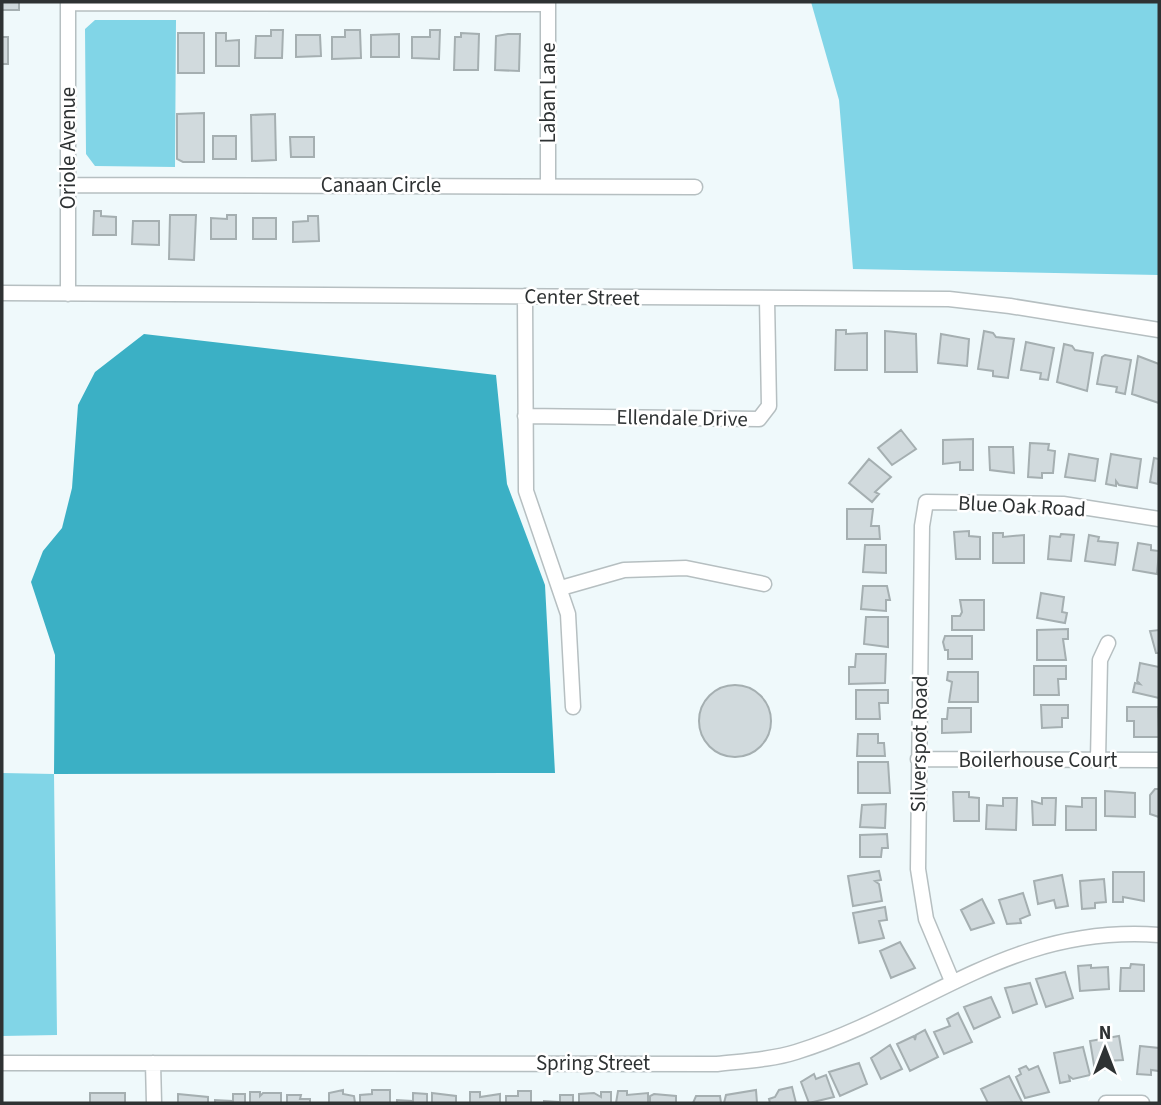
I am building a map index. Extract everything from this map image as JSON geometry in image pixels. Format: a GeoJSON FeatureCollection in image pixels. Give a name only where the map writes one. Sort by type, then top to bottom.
{"type":"FeatureCollection","features":[{"type":"Feature","properties":{"kind":"street"},"geometry":{"type":"LineString","coordinates":[[68,3],[548,3]]}},
{"type":"Feature","properties":{"kind":"street","name":"Oriole Avenue"},"geometry":{"type":"LineString","coordinates":[[68,3],[68,294]]}},
{"type":"Feature","properties":{"kind":"street","name":"Laban Lane"},"geometry":{"type":"LineString","coordinates":[[548,3],[548,185]]}},
{"type":"Feature","properties":{"kind":"street","name":"Canaan Circle"},"geometry":{"type":"LineString","coordinates":[[68,185],[695,187]]}},
{"type":"Feature","properties":{"kind":"street","name":"Center Street"},"geometry":{"type":"LineString","coordinates":[[2,293],[979,301],[1159,330]]}},
{"type":"Feature","properties":{"kind":"street"},"geometry":{"type":"LineString","coordinates":[[525,296],[526,491],[561,587],[568,614],[573,707]]}},
{"type":"Feature","properties":{"kind":"street","name":"Ellendale Drive"},"geometry":{"type":"LineString","coordinates":[[525,416],[759,419],[769,406],[767,299]]}},
{"type":"Feature","properties":{"kind":"street","name":"Blue Oak Road"},"geometry":{"type":"LineString","coordinates":[[926,502],[1063,504],[1159,519]]}},
{"type":"Feature","properties":{"kind":"street","name":"Silverspot Road"},"geometry":{"type":"LineString","coordinates":[[926,502],[922,526],[918,759],[920,893],[926,919],[952,981]]}},
{"type":"Feature","properties":{"kind":"street"},"geometry":{"type":"LineString","coordinates":[[561,587],[624,570],[686,568],[764,584]]}},
{"type":"Feature","properties":{"kind":"street"},"geometry":{"type":"LineString","coordinates":[[1098,760],[1100,660],[1108,643]]}},
{"type":"Feature","properties":{"kind":"street","name":"Boilerhouse Court"},"geometry":{"type":"LineString","coordinates":[[918,759],[1159,760]]}},
{"type":"Feature","properties":{"kind":"street","name":"Spring Street"},"geometry":{"type":"LineString","coordinates":[[2,1063],[717,1064],[769,1058],[803,1049],[847,1032],[952,981],[1061,940],[1122,934],[1159,935]]}},
{"type":"Feature","properties":{"kind":"street"},"geometry":{"type":"LineString","coordinates":[[153,1063],[154,1103]]}},
{"type":"Feature","properties":{"kind":"street"},"geometry":{"type":"LineString","coordinates":[[1106,1103],[1142,1103]]}},
{"type":"Feature","properties":{"kind":"shaded area"},"geometry":{"type":"Polygon","coordinates":[[[811,2],[1159,2],[1159,275],[853,269],[839,100],[811,2]]]}},
{"type":"Feature","properties":{"kind":"shaded area"},"geometry":{"type":"Polygon","coordinates":[[[95,20],[176,20],[175,167],[95,166],[86,154],[85,29],[95,20]]]}},
{"type":"Feature","properties":{"kind":"shaded area"},"geometry":{"type":"Polygon","coordinates":[[[144,334],[496,375],[507,484],[545,585],[555,773],[54,774],[55,655],[31,582],[43,551],[62,528],[72,488],[78,405],[95,372],[144,334]]]}},
{"type":"Feature","properties":{"kind":"shaded area"},"geometry":{"type":"Polygon","coordinates":[[[2,773],[54,774],[57,1035],[2,1036],[2,773]]]}},
{"type":"Feature","properties":{"kind":"building"},"geometry":{"type":"Polygon","coordinates":[[[2,2],[19,2],[19,10],[2,10],[2,2]]]}},
{"type":"Feature","properties":{"kind":"building"},"geometry":{"type":"Polygon","coordinates":[[[271,30],[283,30],[282,58],[255,58],[256,36],[271,36],[271,30]]]}},
{"type":"Feature","properties":{"kind":"building"},"geometry":{"type":"Polygon","coordinates":[[[345,30],[360,30],[361,58],[332,59],[332,37],[345,37],[345,30]]]}},
{"type":"Feature","properties":{"kind":"building"},"geometry":{"type":"Polygon","coordinates":[[[430,30],[440,30],[439,59],[412,58],[412,37],[430,37],[430,30]]]}},
{"type":"Feature","properties":{"kind":"building"},"geometry":{"type":"Polygon","coordinates":[[[178,33],[204,33],[204,73],[178,73],[178,33]]]}},
{"type":"Feature","properties":{"kind":"building"},"geometry":{"type":"Polygon","coordinates":[[[216,33],[226,33],[226,41],[239,40],[239,66],[216,66],[216,33]]]}},
{"type":"Feature","properties":{"kind":"building"},"geometry":{"type":"Polygon","coordinates":[[[461,33],[479,34],[478,70],[454,70],[455,37],[461,37],[461,33]]]}},
{"type":"Feature","properties":{"kind":"building"},"geometry":{"type":"Polygon","coordinates":[[[399,34],[399,57],[371,57],[371,35],[399,34]]]}},
{"type":"Feature","properties":{"kind":"building"},"geometry":{"type":"Polygon","coordinates":[[[520,34],[519,71],[495,70],[496,36],[520,34]]]}},
{"type":"Feature","properties":{"kind":"building"},"geometry":{"type":"Polygon","coordinates":[[[296,35],[320,35],[321,56],[296,57],[296,35]]]}},
{"type":"Feature","properties":{"kind":"building"},"geometry":{"type":"Polygon","coordinates":[[[2,37],[8,37],[8,64],[2,64],[2,37]]]}},
{"type":"Feature","properties":{"kind":"building"},"geometry":{"type":"Polygon","coordinates":[[[204,113],[204,162],[183,162],[177,159],[177,114],[204,113]]]}},
{"type":"Feature","properties":{"kind":"building"},"geometry":{"type":"Polygon","coordinates":[[[275,114],[276,160],[252,161],[251,115],[275,114]]]}},
{"type":"Feature","properties":{"kind":"building"},"geometry":{"type":"Polygon","coordinates":[[[213,136],[236,136],[236,159],[213,159],[213,136]]]}},
{"type":"Feature","properties":{"kind":"building"},"geometry":{"type":"Polygon","coordinates":[[[290,137],[314,137],[314,157],[291,157],[290,137]]]}},
{"type":"Feature","properties":{"kind":"building"},"geometry":{"type":"Polygon","coordinates":[[[94,211],[101,211],[101,216],[116,217],[116,235],[93,235],[94,211]]]}},
{"type":"Feature","properties":{"kind":"building"},"geometry":{"type":"Polygon","coordinates":[[[170,215],[196,215],[194,260],[169,259],[170,215]]]}},
{"type":"Feature","properties":{"kind":"building"},"geometry":{"type":"Polygon","coordinates":[[[227,215],[236,215],[236,239],[211,239],[211,218],[227,219],[227,215]]]}},
{"type":"Feature","properties":{"kind":"building"},"geometry":{"type":"Polygon","coordinates":[[[308,216],[318,216],[319,241],[293,242],[293,222],[308,221],[308,216]]]}},
{"type":"Feature","properties":{"kind":"building"},"geometry":{"type":"Polygon","coordinates":[[[253,218],[276,218],[276,239],[253,239],[253,218]]]}},
{"type":"Feature","properties":{"kind":"building"},"geometry":{"type":"Polygon","coordinates":[[[133,221],[159,221],[159,245],[132,244],[133,221]]]}},
{"type":"Feature","properties":{"kind":"building"},"geometry":{"type":"Polygon","coordinates":[[[836,330],[846,330],[846,334],[867,333],[867,370],[835,370],[836,330]]]}},
{"type":"Feature","properties":{"kind":"building"},"geometry":{"type":"Polygon","coordinates":[[[885,331],[916,334],[917,372],[885,372],[885,331]]]}},
{"type":"Feature","properties":{"kind":"building"},"geometry":{"type":"Polygon","coordinates":[[[984,331],[993,333],[996,337],[1014,339],[1008,378],[993,376],[993,371],[978,369],[984,331]]]}},
{"type":"Feature","properties":{"kind":"building"},"geometry":{"type":"Polygon","coordinates":[[[941,334],[969,339],[967,366],[938,363],[941,334]]]}},
{"type":"Feature","properties":{"kind":"building"},"geometry":{"type":"Polygon","coordinates":[[[1026,342],[1054,348],[1048,380],[1040,379],[1041,373],[1021,370],[1026,342]]]}},
{"type":"Feature","properties":{"kind":"building"},"geometry":{"type":"Polygon","coordinates":[[[1064,344],[1075,350],[1093,353],[1087,391],[1057,382],[1064,344]]]}},
{"type":"Feature","properties":{"kind":"building"},"geometry":{"type":"Polygon","coordinates":[[[1105,355],[1131,360],[1125,394],[1116,392],[1117,387],[1097,384],[1102,357],[1105,355]]]}},
{"type":"Feature","properties":{"kind":"building"},"geometry":{"type":"Polygon","coordinates":[[[1138,356],[1159,364],[1159,403],[1132,394],[1138,356]]]}},
{"type":"Feature","properties":{"kind":"building"},"geometry":{"type":"Polygon","coordinates":[[[901,430],[916,449],[892,465],[878,448],[901,430]]]}},
{"type":"Feature","properties":{"kind":"building"},"geometry":{"type":"Polygon","coordinates":[[[973,439],[973,470],[960,470],[960,462],[943,464],[943,440],[973,439]]]}},
{"type":"Feature","properties":{"kind":"building"},"geometry":{"type":"Polygon","coordinates":[[[1030,443],[1049,444],[1048,450],[1055,451],[1053,473],[1042,473],[1042,478],[1028,477],[1030,443]]]}},
{"type":"Feature","properties":{"kind":"building"},"geometry":{"type":"Polygon","coordinates":[[[989,447],[1013,447],[1014,473],[990,470],[989,447]]]}},
{"type":"Feature","properties":{"kind":"building"},"geometry":{"type":"Polygon","coordinates":[[[1069,454],[1098,459],[1095,481],[1065,477],[1069,454]]]}},
{"type":"Feature","properties":{"kind":"building"},"geometry":{"type":"Polygon","coordinates":[[[1111,454],[1141,459],[1137,488],[1119,485],[1116,481],[1116,486],[1106,484],[1111,454]]]}},
{"type":"Feature","properties":{"kind":"building"},"geometry":{"type":"Polygon","coordinates":[[[1154,458],[1159,459],[1158,484],[1150,482],[1154,458]]]}},
{"type":"Feature","properties":{"kind":"building"},"geometry":{"type":"Polygon","coordinates":[[[869,459],[891,477],[875,492],[879,494],[872,502],[849,483],[869,459]]]}},
{"type":"Feature","properties":{"kind":"building"},"geometry":{"type":"Polygon","coordinates":[[[847,509],[873,509],[871,526],[879,526],[880,539],[847,539],[847,509]]]}},
{"type":"Feature","properties":{"kind":"building"},"geometry":{"type":"Polygon","coordinates":[[[969,531],[969,536],[980,537],[980,559],[956,559],[954,532],[969,531]]]}},
{"type":"Feature","properties":{"kind":"building"},"geometry":{"type":"Polygon","coordinates":[[[993,533],[1003,533],[1003,537],[1024,535],[1024,563],[993,563],[993,533]]]}},
{"type":"Feature","properties":{"kind":"building"},"geometry":{"type":"Polygon","coordinates":[[[1061,534],[1074,535],[1071,561],[1048,559],[1050,536],[1060,537],[1061,534]]]}},
{"type":"Feature","properties":{"kind":"building"},"geometry":{"type":"Polygon","coordinates":[[[1089,535],[1099,537],[1098,541],[1118,543],[1115,565],[1085,561],[1089,535]]]}},
{"type":"Feature","properties":{"kind":"building"},"geometry":{"type":"Polygon","coordinates":[[[1138,543],[1151,545],[1151,550],[1159,551],[1157,574],[1133,570],[1138,543]]]}},
{"type":"Feature","properties":{"kind":"building"},"geometry":{"type":"Polygon","coordinates":[[[865,545],[886,545],[886,573],[863,572],[865,545]]]}},
{"type":"Feature","properties":{"kind":"building"},"geometry":{"type":"Polygon","coordinates":[[[863,586],[887,586],[890,600],[886,600],[886,611],[861,609],[863,586]]]}},
{"type":"Feature","properties":{"kind":"building"},"geometry":{"type":"Polygon","coordinates":[[[1041,593],[1064,597],[1062,612],[1067,613],[1065,623],[1037,618],[1041,593]]]}},
{"type":"Feature","properties":{"kind":"building"},"geometry":{"type":"Polygon","coordinates":[[[960,600],[984,600],[984,630],[952,630],[952,616],[960,616],[962,612],[960,600]]]}},
{"type":"Feature","properties":{"kind":"building"},"geometry":{"type":"Polygon","coordinates":[[[866,617],[888,617],[888,647],[864,644],[866,617]]]}},
{"type":"Feature","properties":{"kind":"building"},"geometry":{"type":"Polygon","coordinates":[[[1068,629],[1068,639],[1063,639],[1066,660],[1037,660],[1037,630],[1068,629]]]}},
{"type":"Feature","properties":{"kind":"building"},"geometry":{"type":"Polygon","coordinates":[[[1159,630],[1159,653],[1156,653],[1150,631],[1159,630]]]}},
{"type":"Feature","properties":{"kind":"building"},"geometry":{"type":"Polygon","coordinates":[[[945,636],[972,636],[972,659],[948,659],[948,650],[945,650],[943,642],[945,636]]]}},
{"type":"Feature","properties":{"kind":"building"},"geometry":{"type":"Polygon","coordinates":[[[856,654],[886,654],[885,683],[849,684],[849,667],[855,667],[856,654]]]}},
{"type":"Feature","properties":{"kind":"building"},"geometry":{"type":"Polygon","coordinates":[[[1140,663],[1159,667],[1159,698],[1133,692],[1135,683],[1140,684],[1137,681],[1140,663]]]}},
{"type":"Feature","properties":{"kind":"building"},"geometry":{"type":"Polygon","coordinates":[[[1034,666],[1066,666],[1066,679],[1058,679],[1059,695],[1034,695],[1034,666]]]}},
{"type":"Feature","properties":{"kind":"building"},"geometry":{"type":"Polygon","coordinates":[[[948,672],[978,672],[978,702],[949,702],[952,682],[947,680],[948,672]]]}},
{"type":"Feature","properties":{"kind":"building"},"geometry":{"type":"Polygon","coordinates":[[[735,685],[755,691],[765,701],[771,721],[765,741],[755,751],[735,757],[715,751],[705,741],[699,721],[705,701],[715,691],[735,685]]]}},
{"type":"Feature","properties":{"kind":"building"},"geometry":{"type":"Polygon","coordinates":[[[856,690],[888,690],[888,703],[879,703],[880,719],[856,719],[856,690]]]}},
{"type":"Feature","properties":{"kind":"building"},"geometry":{"type":"Polygon","coordinates":[[[1041,705],[1068,705],[1068,718],[1062,718],[1062,727],[1042,728],[1041,705]]]}},
{"type":"Feature","properties":{"kind":"building"},"geometry":{"type":"Polygon","coordinates":[[[1127,707],[1158,707],[1159,737],[1134,737],[1134,721],[1127,721],[1127,707]]]}},
{"type":"Feature","properties":{"kind":"building"},"geometry":{"type":"Polygon","coordinates":[[[948,708],[971,708],[971,732],[942,733],[942,719],[947,719],[948,708]]]}},
{"type":"Feature","properties":{"kind":"building"},"geometry":{"type":"Polygon","coordinates":[[[858,734],[878,734],[878,743],[884,743],[885,756],[857,756],[858,734]]]}},
{"type":"Feature","properties":{"kind":"building"},"geometry":{"type":"Polygon","coordinates":[[[858,762],[888,762],[890,793],[858,793],[858,762]]]}},
{"type":"Feature","properties":{"kind":"building"},"geometry":{"type":"Polygon","coordinates":[[[1155,789],[1159,789],[1159,817],[1150,814],[1150,795],[1155,789]]]}},
{"type":"Feature","properties":{"kind":"building"},"geometry":{"type":"Polygon","coordinates":[[[1105,791],[1135,793],[1135,817],[1105,816],[1105,791]]]}},
{"type":"Feature","properties":{"kind":"building"},"geometry":{"type":"Polygon","coordinates":[[[953,792],[969,792],[969,797],[979,798],[979,821],[954,821],[953,792]]]}},
{"type":"Feature","properties":{"kind":"building"},"geometry":{"type":"Polygon","coordinates":[[[1003,798],[1017,798],[1016,830],[986,829],[987,805],[1003,806],[1003,798]]]}},
{"type":"Feature","properties":{"kind":"building"},"geometry":{"type":"Polygon","coordinates":[[[1042,798],[1056,798],[1055,825],[1033,825],[1032,801],[1042,804],[1042,798]]]}},
{"type":"Feature","properties":{"kind":"building"},"geometry":{"type":"Polygon","coordinates":[[[1082,798],[1096,798],[1096,830],[1066,830],[1066,806],[1082,807],[1082,798]]]}},
{"type":"Feature","properties":{"kind":"building"},"geometry":{"type":"Polygon","coordinates":[[[886,804],[885,828],[860,827],[862,805],[886,804]]]}},
{"type":"Feature","properties":{"kind":"building"},"geometry":{"type":"Polygon","coordinates":[[[887,834],[888,848],[882,848],[881,857],[860,857],[860,835],[887,834]]]}},
{"type":"Feature","properties":{"kind":"building"},"geometry":{"type":"Polygon","coordinates":[[[879,871],[881,880],[875,881],[879,884],[882,901],[853,906],[848,876],[879,871]]]}},
{"type":"Feature","properties":{"kind":"building"},"geometry":{"type":"Polygon","coordinates":[[[1113,872],[1144,872],[1144,901],[1123,897],[1123,902],[1113,902],[1113,872]]]}},
{"type":"Feature","properties":{"kind":"building"},"geometry":{"type":"Polygon","coordinates":[[[1062,875],[1068,906],[1056,908],[1054,900],[1038,904],[1034,881],[1062,875]]]}},
{"type":"Feature","properties":{"kind":"building"},"geometry":{"type":"Polygon","coordinates":[[[1104,879],[1106,902],[1095,903],[1095,908],[1082,909],[1080,881],[1104,879]]]}},
{"type":"Feature","properties":{"kind":"building"},"geometry":{"type":"Polygon","coordinates":[[[1023,893],[1030,915],[1020,919],[1021,923],[1007,924],[999,900],[1023,893]]]}},
{"type":"Feature","properties":{"kind":"building"},"geometry":{"type":"Polygon","coordinates":[[[982,899],[994,923],[971,930],[961,910],[982,899]]]}},
{"type":"Feature","properties":{"kind":"building"},"geometry":{"type":"Polygon","coordinates":[[[885,907],[887,920],[879,921],[884,938],[859,943],[853,913],[885,907]]]}},
{"type":"Feature","properties":{"kind":"building"},"geometry":{"type":"Polygon","coordinates":[[[900,942],[915,968],[891,978],[880,951],[900,942]]]}},
{"type":"Feature","properties":{"kind":"building"},"geometry":{"type":"Polygon","coordinates":[[[1131,964],[1144,965],[1144,991],[1120,991],[1121,968],[1130,968],[1131,964]]]}},
{"type":"Feature","properties":{"kind":"building"},"geometry":{"type":"Polygon","coordinates":[[[1091,965],[1091,968],[1108,967],[1109,989],[1080,991],[1078,966],[1091,965]]]}},
{"type":"Feature","properties":{"kind":"building"},"geometry":{"type":"Polygon","coordinates":[[[1065,972],[1073,998],[1046,1007],[1036,979],[1065,972]]]}},
{"type":"Feature","properties":{"kind":"building"},"geometry":{"type":"Polygon","coordinates":[[[1030,983],[1037,1004],[1013,1013],[1005,988],[1030,983]]]}},
{"type":"Feature","properties":{"kind":"building"},"geometry":{"type":"Polygon","coordinates":[[[991,997],[1000,1017],[974,1029],[964,1007],[991,997]]]}},
{"type":"Feature","properties":{"kind":"building"},"geometry":{"type":"Polygon","coordinates":[[[958,1013],[972,1042],[944,1054],[934,1032],[950,1026],[947,1019],[958,1013]]]}},
{"type":"Feature","properties":{"kind":"building"},"geometry":{"type":"Polygon","coordinates":[[[925,1030],[938,1057],[910,1071],[897,1044],[914,1036],[915,1040],[916,1035],[925,1030]]]}},
{"type":"Feature","properties":{"kind":"building"},"geometry":{"type":"Polygon","coordinates":[[[1119,1036],[1123,1060],[1106,1061],[1107,1069],[1095,1071],[1090,1041],[1119,1036]]]}},
{"type":"Feature","properties":{"kind":"building"},"geometry":{"type":"Polygon","coordinates":[[[890,1045],[902,1069],[881,1079],[871,1058],[890,1045]]]}},
{"type":"Feature","properties":{"kind":"building"},"geometry":{"type":"Polygon","coordinates":[[[1140,1046],[1159,1048],[1159,1071],[1151,1070],[1151,1075],[1137,1074],[1140,1046]]]}},
{"type":"Feature","properties":{"kind":"building"},"geometry":{"type":"Polygon","coordinates":[[[1083,1047],[1090,1075],[1073,1079],[1069,1076],[1070,1081],[1060,1083],[1054,1053],[1083,1047]]]}},
{"type":"Feature","properties":{"kind":"building"},"geometry":{"type":"Polygon","coordinates":[[[859,1063],[867,1084],[840,1096],[829,1072],[859,1063]]]}},
{"type":"Feature","properties":{"kind":"building"},"geometry":{"type":"Polygon","coordinates":[[[1026,1066],[1029,1070],[1038,1066],[1049,1092],[1025,1098],[1016,1077],[1021,1074],[1019,1069],[1026,1066]]]}},
{"type":"Feature","properties":{"kind":"building"},"geometry":{"type":"Polygon","coordinates":[[[814,1074],[816,1079],[826,1075],[834,1097],[809,1103],[801,1082],[814,1074]]]}},
{"type":"Feature","properties":{"kind":"building"},"geometry":{"type":"Polygon","coordinates":[[[1009,1076],[1022,1102],[988,1103],[981,1089],[1009,1076]]]}},
{"type":"Feature","properties":{"kind":"building"},"geometry":{"type":"Polygon","coordinates":[[[792,1087],[796,1103],[770,1103],[769,1099],[775,1097],[779,1090],[792,1087]]]}},
{"type":"Feature","properties":{"kind":"building"},"geometry":{"type":"Polygon","coordinates":[[[343,1090],[343,1094],[354,1096],[355,1103],[329,1103],[329,1093],[343,1090]]]}},
{"type":"Feature","properties":{"kind":"building"},"geometry":{"type":"Polygon","coordinates":[[[372,1090],[390,1090],[390,1103],[360,1103],[360,1095],[372,1094],[372,1090]]]}},
{"type":"Feature","properties":{"kind":"building"},"geometry":{"type":"Polygon","coordinates":[[[756,1090],[757,1103],[724,1103],[726,1095],[756,1090]]]}},
{"type":"Feature","properties":{"kind":"building"},"geometry":{"type":"Polygon","coordinates":[[[518,1091],[531,1091],[531,1103],[506,1103],[506,1096],[518,1096],[518,1091]]]}},
{"type":"Feature","properties":{"kind":"building"},"geometry":{"type":"Polygon","coordinates":[[[618,1091],[627,1091],[627,1095],[648,1093],[648,1103],[616,1103],[618,1091]]]}},
{"type":"Feature","properties":{"kind":"building"},"geometry":{"type":"Polygon","coordinates":[[[250,1092],[260,1092],[260,1096],[263,1093],[281,1093],[281,1103],[250,1103],[250,1092]]]}},
{"type":"Feature","properties":{"kind":"building"},"geometry":{"type":"Polygon","coordinates":[[[470,1092],[480,1092],[480,1097],[500,1094],[500,1103],[470,1103],[470,1092]]]}},
{"type":"Feature","properties":{"kind":"building"},"geometry":{"type":"Polygon","coordinates":[[[601,1092],[611,1092],[611,1103],[579,1103],[579,1094],[594,1093],[601,1097],[601,1092]]]}},
{"type":"Feature","properties":{"kind":"building"},"geometry":{"type":"Polygon","coordinates":[[[90,1093],[125,1093],[125,1103],[90,1103],[90,1093]]]}},
{"type":"Feature","properties":{"kind":"building"},"geometry":{"type":"Polygon","coordinates":[[[413,1093],[427,1094],[427,1103],[397,1103],[397,1100],[413,1101],[413,1093]]]}},
{"type":"Feature","properties":{"kind":"building"},"geometry":{"type":"Polygon","coordinates":[[[432,1093],[456,1096],[456,1103],[432,1103],[432,1093]]]}},
{"type":"Feature","properties":{"kind":"building"},"geometry":{"type":"Polygon","coordinates":[[[178,1094],[208,1097],[208,1103],[178,1103],[178,1094]]]}},
{"type":"Feature","properties":{"kind":"building"},"geometry":{"type":"Polygon","coordinates":[[[233,1094],[245,1094],[245,1103],[215,1103],[215,1100],[233,1101],[233,1094]]]}},
{"type":"Feature","properties":{"kind":"building"},"geometry":{"type":"Polygon","coordinates":[[[287,1095],[301,1095],[300,1099],[310,1099],[310,1103],[287,1103],[287,1095]]]}},
{"type":"Feature","properties":{"kind":"building"},"geometry":{"type":"Polygon","coordinates":[[[560,1095],[573,1095],[573,1103],[544,1103],[560,1102],[560,1095]]]}},
{"type":"Feature","properties":{"kind":"building"},"geometry":{"type":"Polygon","coordinates":[[[650,1096],[676,1096],[676,1103],[650,1103],[650,1096]]]}},
{"type":"Feature","properties":{"kind":"building"},"geometry":{"type":"Polygon","coordinates":[[[696,1096],[720,1096],[721,1103],[693,1103],[696,1096]]]}}]}
